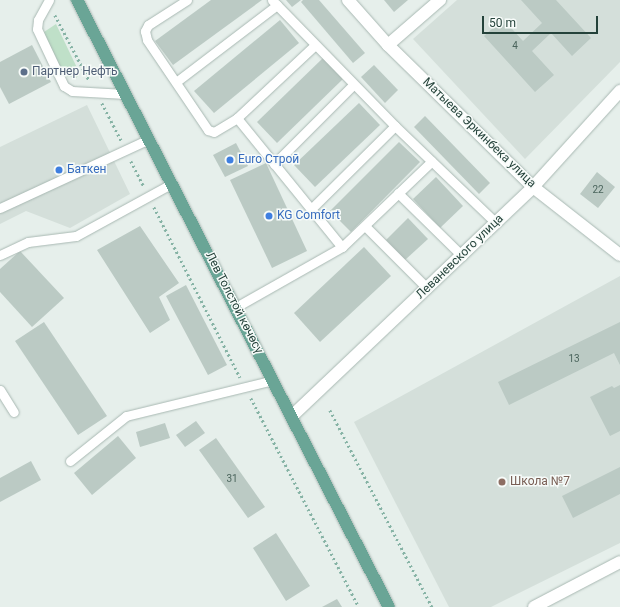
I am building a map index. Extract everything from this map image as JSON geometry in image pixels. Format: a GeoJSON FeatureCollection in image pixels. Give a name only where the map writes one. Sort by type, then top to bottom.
{"type":"FeatureCollection","features":[{"type":"Feature","properties":{"kind":"main road","name":"Лев Толстой көчөсү"},"geometry":{"type":"LineString","coordinates":[[77,0],[171,184],[274,380],[389,607]]}},
{"type":"Feature","properties":{"kind":"street","name":"Матыева Эркинбека улица"},"geometry":{"type":"LineString","coordinates":[[348,0],[388,45],[533,187],[620,255]]}},
{"type":"Feature","properties":{"kind":"street"},"geometry":{"type":"LineString","coordinates":[[388,45],[440,0]]}},
{"type":"Feature","properties":{"kind":"street","name":"Леваневского улица"},"geometry":{"type":"LineString","coordinates":[[292,416],[533,187],[620,92]]}},
{"type":"Feature","properties":{"kind":"street"},"geometry":{"type":"LineString","coordinates":[[534,607],[619,566]]}},
{"type":"Feature","properties":{"kind":"lane"},"geometry":{"type":"LineString","coordinates":[[187,0],[148,25],[146,31],[147,40],[208,130],[214,132],[237,118],[315,45]]}},
{"type":"Feature","properties":{"kind":"lane"},"geometry":{"type":"LineString","coordinates":[[49,2],[38,20],[38,33],[64,86],[72,91],[125,94]]}},
{"type":"Feature","properties":{"kind":"lane"},"geometry":{"type":"LineString","coordinates":[[176,82],[274,3],[353,85],[496,223]]}},
{"type":"Feature","properties":{"kind":"lane"},"geometry":{"type":"LineString","coordinates":[[274,164],[353,85]]}},
{"type":"Feature","properties":{"kind":"lane"},"geometry":{"type":"LineString","coordinates":[[237,118],[342,247]]}},
{"type":"Feature","properties":{"kind":"lane"},"geometry":{"type":"LineString","coordinates":[[312,209],[395,126]]}},
{"type":"Feature","properties":{"kind":"lane"},"geometry":{"type":"LineString","coordinates":[[0,208],[149,139]]}},
{"type":"Feature","properties":{"kind":"lane"},"geometry":{"type":"LineString","coordinates":[[236,307],[342,247],[432,161]]}},
{"type":"Feature","properties":{"kind":"lane"},"geometry":{"type":"LineString","coordinates":[[0,255],[28,242],[76,236],[171,184]]}},
{"type":"Feature","properties":{"kind":"lane"},"geometry":{"type":"LineString","coordinates":[[398,193],[462,256]]}},
{"type":"Feature","properties":{"kind":"lane"},"geometry":{"type":"LineString","coordinates":[[364,226],[427,288]]}},
{"type":"Feature","properties":{"kind":"lane"},"geometry":{"type":"LineString","coordinates":[[70,461],[126,416],[274,380]]}},
{"type":"Feature","properties":{"kind":"lane"},"geometry":{"type":"LineString","coordinates":[[0,390],[14,412]]}},
{"type":"Feature","properties":{"kind":"path"},"geometry":{"type":"LineString","coordinates":[[49,2],[359,607]]}},
{"type":"Feature","properties":{"kind":"path"},"geometry":{"type":"LineString","coordinates":[[330,410],[432,607]]}},
{"type":"Feature","properties":{"kind":"shaded area"},"geometry":{"type":"Polygon","coordinates":[[[457,0],[620,0],[620,62],[525,159],[413,39],[457,0]]]}},
{"type":"Feature","properties":{"kind":"shaded area","name":"Баткен"},"geometry":{"type":"Polygon","coordinates":[[[87,105],[130,194],[70,228],[26,211],[0,224],[0,147],[87,105]]]}},
{"type":"Feature","properties":{"kind":"shaded area","name":"Школа №7"},"geometry":{"type":"Polygon","coordinates":[[[620,276],[620,543],[491,607],[449,607],[354,422],[620,276]]]}},
{"type":"Feature","properties":{"kind":"green space"},"geometry":{"type":"Polygon","coordinates":[[[56,24],[80,74],[76,78],[65,76],[45,37],[44,32],[56,24]]]}},
{"type":"Feature","properties":{"kind":"building"},"geometry":{"type":"Polygon","coordinates":[[[211,0],[262,0],[173,65],[155,41],[211,0]]]}},
{"type":"Feature","properties":{"kind":"building"},"geometry":{"type":"Polygon","coordinates":[[[286,0],[301,0],[292,7],[286,0]]]}},
{"type":"Feature","properties":{"kind":"building"},"geometry":{"type":"Polygon","coordinates":[[[303,0],[319,0],[365,53],[353,63],[301,2],[303,0]]]}},
{"type":"Feature","properties":{"kind":"building"},"geometry":{"type":"Polygon","coordinates":[[[384,0],[408,0],[394,12],[384,0]]]}},
{"type":"Feature","properties":{"kind":"building"},"geometry":{"type":"Polygon","coordinates":[[[521,0],[556,0],[591,38],[572,56],[551,33],[532,51],[554,75],[535,92],[484,36],[503,19],[523,41],[542,23],[521,0]]]}},
{"type":"Feature","properties":{"kind":"building"},"geometry":{"type":"Polygon","coordinates":[[[280,20],[299,43],[214,113],[194,91],[280,20]]]}},
{"type":"Feature","properties":{"kind":"building"},"geometry":{"type":"Polygon","coordinates":[[[32,45],[51,82],[9,104],[0,87],[0,62],[32,45]]]}},
{"type":"Feature","properties":{"kind":"building"},"geometry":{"type":"Polygon","coordinates":[[[324,57],[344,78],[277,143],[257,122],[324,57]]]}},
{"type":"Feature","properties":{"kind":"building"},"geometry":{"type":"Polygon","coordinates":[[[374,65],[398,90],[385,103],[361,77],[374,65]]]}},
{"type":"Feature","properties":{"kind":"building"},"geometry":{"type":"Polygon","coordinates":[[[359,103],[380,125],[315,187],[294,165],[359,103]]]}},
{"type":"Feature","properties":{"kind":"building"},"geometry":{"type":"Polygon","coordinates":[[[425,116],[490,183],[479,194],[414,127],[425,116]]]}},
{"type":"Feature","properties":{"kind":"building"},"geometry":{"type":"Polygon","coordinates":[[[399,142],[420,162],[351,232],[330,211],[399,142]]]}},
{"type":"Feature","properties":{"kind":"building"},"geometry":{"type":"Polygon","coordinates":[[[236,143],[248,166],[225,177],[213,155],[236,143]]]}},
{"type":"Feature","properties":{"kind":"building","name":"KG Comfort"},"geometry":{"type":"Polygon","coordinates":[[[266,163],[307,251],[272,268],[230,180],[266,163]]]}},
{"type":"Feature","properties":{"kind":"building"},"geometry":{"type":"Polygon","coordinates":[[[597,172],[615,187],[598,208],[580,194],[597,172]]]}},
{"type":"Feature","properties":{"kind":"building"},"geometry":{"type":"Polygon","coordinates":[[[436,177],[463,206],[440,228],[413,199],[436,177]]]}},
{"type":"Feature","properties":{"kind":"building"},"geometry":{"type":"Polygon","coordinates":[[[408,218],[428,239],[405,260],[386,240],[408,218]]]}},
{"type":"Feature","properties":{"kind":"building"},"geometry":{"type":"Polygon","coordinates":[[[140,226],[179,283],[159,297],[170,320],[150,333],[97,250],[140,226]]]}},
{"type":"Feature","properties":{"kind":"building"},"geometry":{"type":"Polygon","coordinates":[[[364,247],[391,276],[320,342],[294,313],[364,247]]]}},
{"type":"Feature","properties":{"kind":"building"},"geometry":{"type":"Polygon","coordinates":[[[20,251],[64,298],[32,327],[0,292],[0,269],[20,251]]]}},
{"type":"Feature","properties":{"kind":"building"},"geometry":{"type":"Polygon","coordinates":[[[186,285],[227,365],[208,375],[166,296],[186,285]]]}},
{"type":"Feature","properties":{"kind":"building"},"geometry":{"type":"Polygon","coordinates":[[[44,322],[107,416],[78,435],[15,341],[44,322]]]}},
{"type":"Feature","properties":{"kind":"building"},"geometry":{"type":"Polygon","coordinates":[[[620,322],[620,365],[614,353],[509,405],[498,382],[620,322]]]}},
{"type":"Feature","properties":{"kind":"building"},"geometry":{"type":"Polygon","coordinates":[[[620,385],[620,431],[610,436],[590,397],[612,386],[614,388],[620,385]]]}},
{"type":"Feature","properties":{"kind":"building"},"geometry":{"type":"Polygon","coordinates":[[[196,421],[205,433],[185,447],[176,435],[196,421]]]}},
{"type":"Feature","properties":{"kind":"building"},"geometry":{"type":"Polygon","coordinates":[[[165,423],[170,438],[140,447],[136,432],[165,423]]]}},
{"type":"Feature","properties":{"kind":"building"},"geometry":{"type":"Polygon","coordinates":[[[118,436],[136,458],[92,495],[74,473],[118,436]]]}},
{"type":"Feature","properties":{"kind":"building"},"geometry":{"type":"Polygon","coordinates":[[[216,438],[265,507],[248,518],[199,450],[216,438]]]}},
{"type":"Feature","properties":{"kind":"building"},"geometry":{"type":"Polygon","coordinates":[[[31,461],[41,480],[0,502],[0,478],[31,461]]]}},
{"type":"Feature","properties":{"kind":"building"},"geometry":{"type":"Polygon","coordinates":[[[620,467],[620,494],[573,518],[562,496],[620,467]]]}},
{"type":"Feature","properties":{"kind":"building"},"geometry":{"type":"Polygon","coordinates":[[[276,533],[310,586],[286,601],[253,548],[276,533]]]}},
{"type":"Feature","properties":{"kind":"building"},"geometry":{"type":"Polygon","coordinates":[[[337,599],[342,607],[322,607],[337,599]]]}},
{"type":"Feature","properties":{"kind":"place","name":"Партнер Нефть"},"geometry":{"type":"Point","coordinates":[24,72]}},
{"type":"Feature","properties":{"kind":"place","name":"Euro Строй"},"geometry":{"type":"Point","coordinates":[230,160]}},
{"type":"Feature","properties":{"kind":"place","name":"Баткен"},"geometry":{"type":"Point","coordinates":[59,170]}},
{"type":"Feature","properties":{"kind":"place","name":"KG Comfort"},"geometry":{"type":"Point","coordinates":[269,216]}},
{"type":"Feature","properties":{"kind":"place","name":"Школа №7"},"geometry":{"type":"Point","coordinates":[502,482]}}]}
